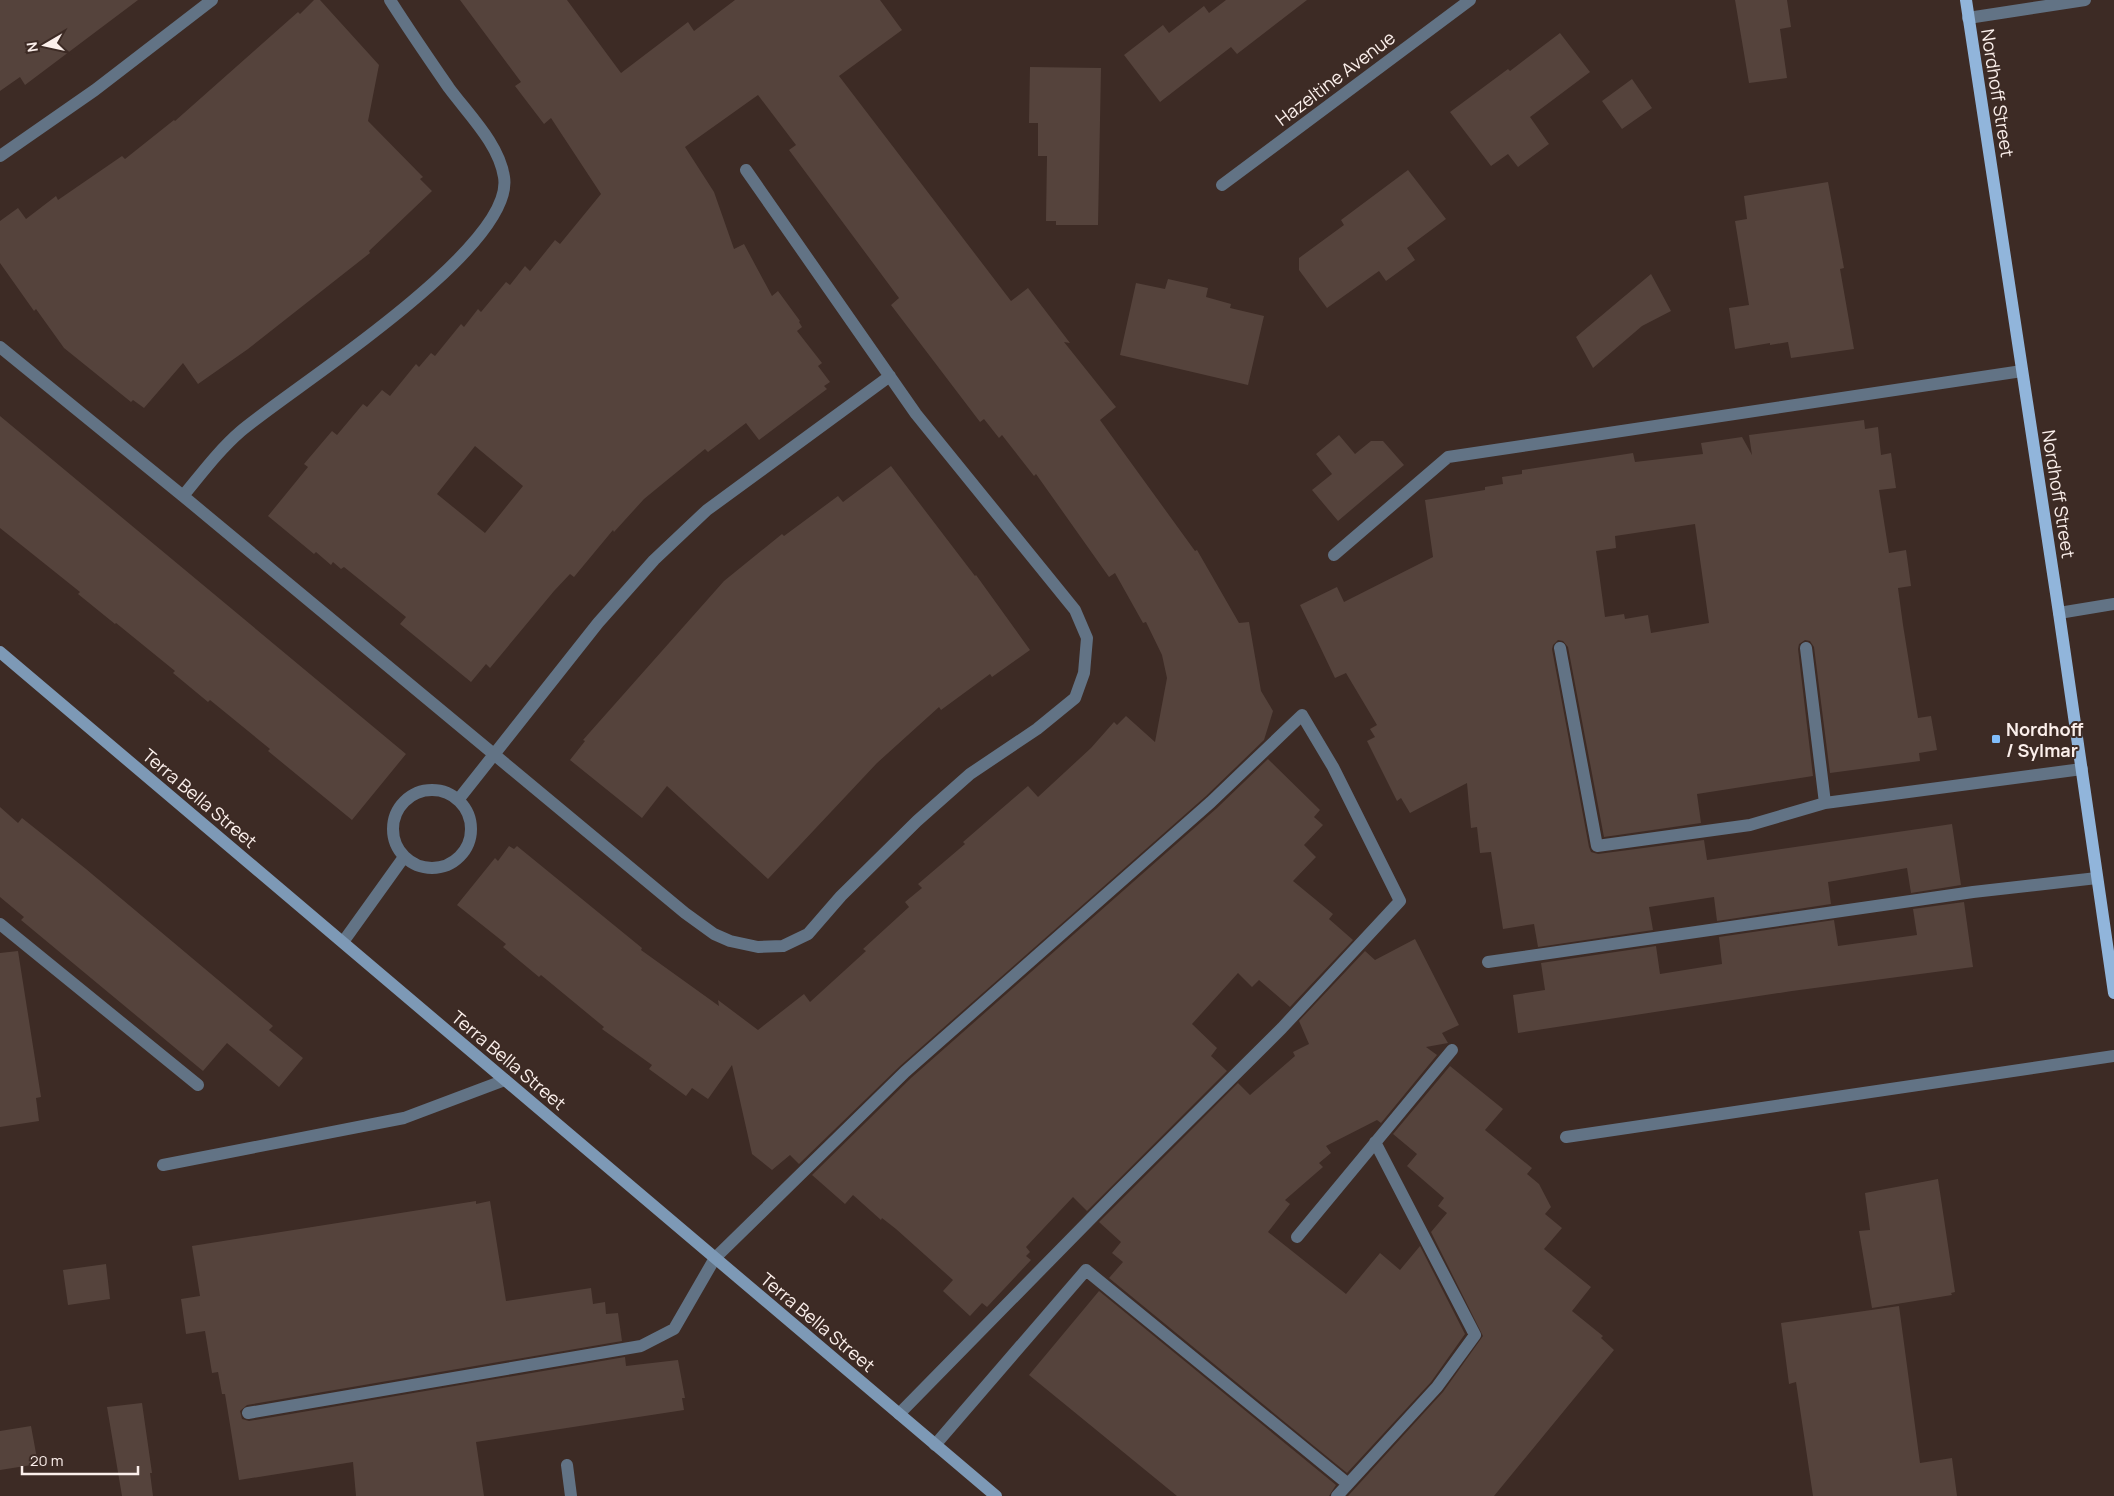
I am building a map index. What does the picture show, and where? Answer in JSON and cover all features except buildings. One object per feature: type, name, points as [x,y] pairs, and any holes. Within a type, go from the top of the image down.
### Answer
[{"type":"main road","name":"Nordhoff Street","points":[[1966,0],[2059,613],[2114,993]]},
{"type":"main road","name":"Terra Bella Street","points":[[0,652],[996,1496]]},
{"type":"street","points":[[0,156],[95,90],[212,0]]},
{"type":"street","points":[[184,496],[210,463],[241,431],[367,338],[440,277],[474,243],[496,214],[504,196],[504,178],[497,153],[433,66],[390,0]]},
{"type":"street","name":"Hazeltine Avenue","points":[[1222,185],[1470,0]]},
{"type":"street","points":[[1968,18],[2084,0]]},
{"type":"street","points":[[0,347],[184,496],[685,914],[714,934],[730,941],[758,947],[783,946],[808,934],[841,896],[917,821],[970,774],[1037,729],[1075,698],[1084,673],[1087,638],[1075,610],[916,414],[746,170]]},
{"type":"street","points":[[1334,555],[1448,457],[2022,371]]},
{"type":"street","points":[[458,800],[598,623],[654,560],[707,510],[890,376]]},
{"type":"street","points":[[2059,613],[2114,604]]},
{"type":"street","points":[[1560,648],[1597,846],[1750,825],[1825,803],[2082,770]]},
{"type":"street","points":[[1806,648],[1825,803]]},
{"type":"street","points":[[248,1413],[641,1346],[674,1329],[714,1258],[905,1072],[1211,802],[1302,715],[1333,767],[1400,901],[1282,1028],[1116,1193],[899,1414]]},
{"type":"street","points":[[434,790],[446,792],[458,800],[466,810],[471,823],[471,835],[459,857],[438,868],[419,866],[404,856],[396,845],[393,832],[394,819],[399,807],[409,797],[420,792],[434,790]]},
{"type":"street","points":[[343,942],[404,856]]},
{"type":"street","points":[[1488,962],[1973,892],[2097,878]]},
{"type":"street","points":[[0,924],[198,1085]]},
{"type":"street","points":[[1297,1237],[1452,1050]]},
{"type":"street","points":[[1566,1138],[2114,1056]]},
{"type":"street","points":[[163,1165],[404,1118],[505,1080]]},
{"type":"street","points":[[1337,1496],[1437,1387],[1475,1335],[1375,1142]]},
{"type":"street","points":[[935,1445],[1086,1270],[1348,1484]]},
{"type":"street","points":[[567,1465],[571,1496]]},
{"type":"place","name":"Nordhoff / Sylmar","points":[[1996,739]]}]
